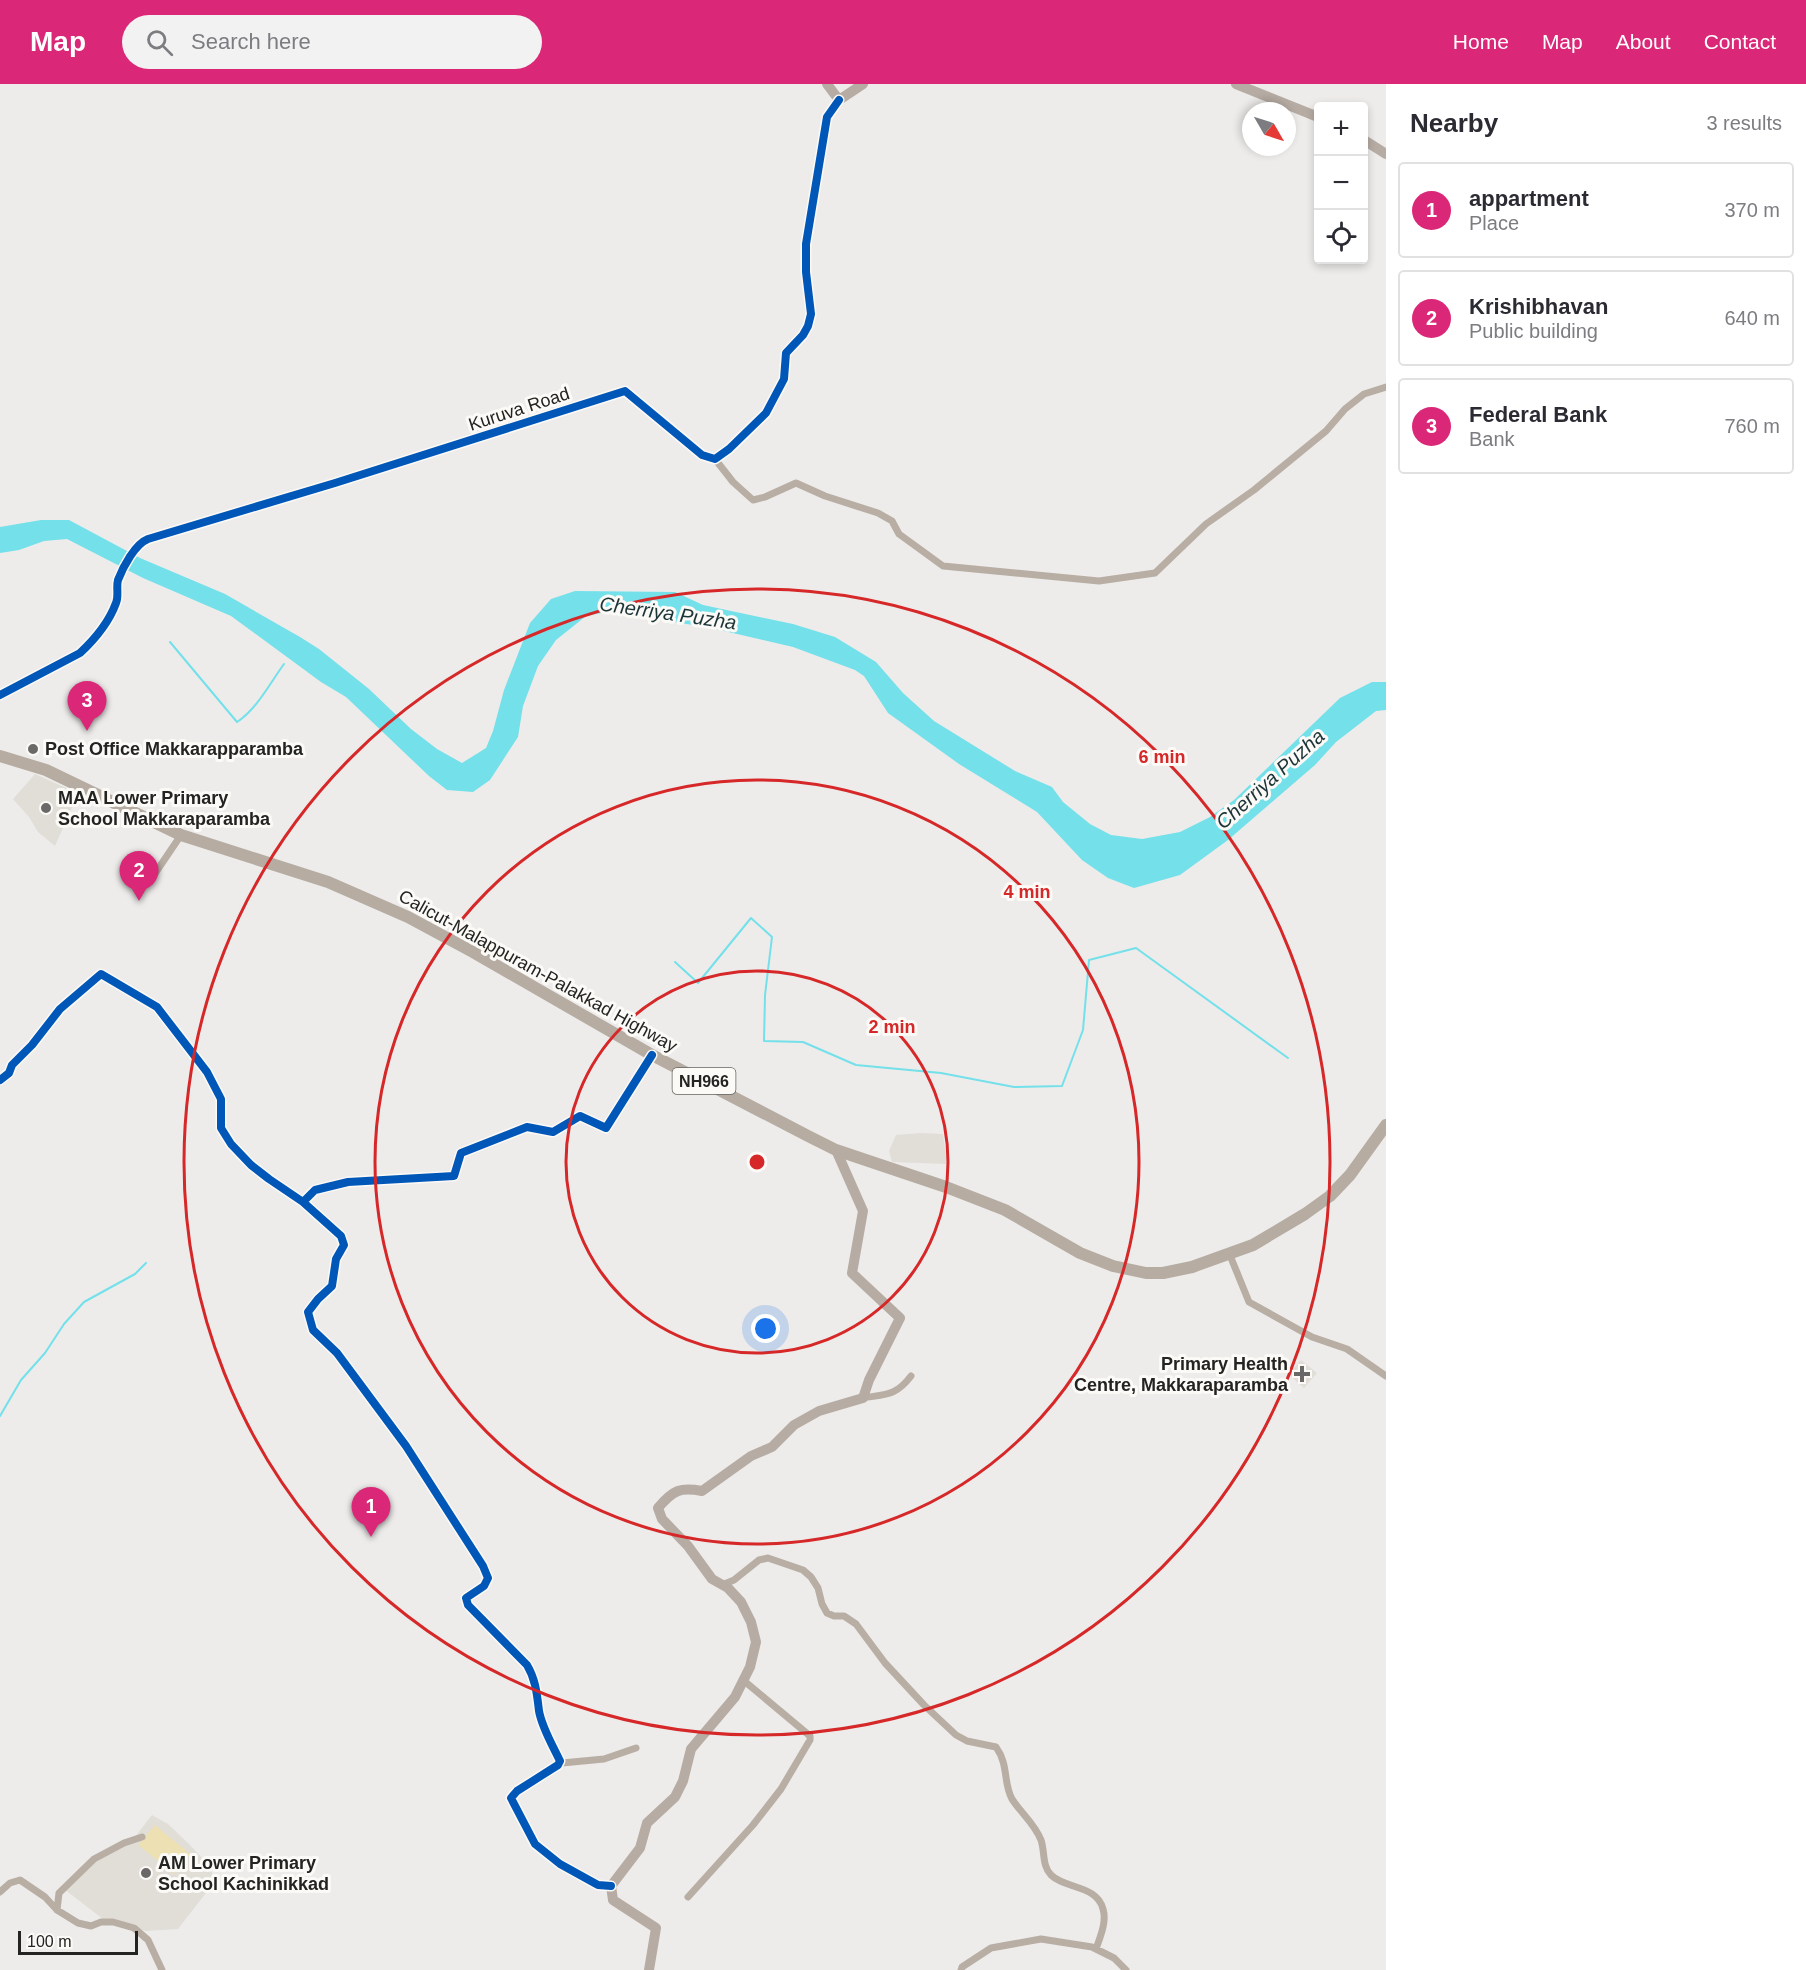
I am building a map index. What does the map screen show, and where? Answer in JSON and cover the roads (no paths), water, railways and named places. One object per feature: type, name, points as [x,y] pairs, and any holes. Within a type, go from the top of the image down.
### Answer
[{"type":"highway","name":"Calicut-Malappuram-Palakkad Highway","points":[[0,756],[46,770],[181,835],[328,882],[408,917],[652,1055],[836,1150],[946,1187],[1005,1210],[1080,1253],[1113,1266],[1146,1273],[1163,1273],[1192,1267],[1253,1245],[1330,1196],[1350,1175],[1386,1125]]},
{"type":"main road","points":[[827,84],[840,100],[863,84]]},
{"type":"main road","points":[[1236,84],[1314,115]]},
{"type":"main road","points":[[1368,143],[1386,154]]},
{"type":"main road","points":[[648,1970],[656,1928],[614,1900],[611,1886],[640,1848],[646,1822],[675,1797],[683,1781],[691,1749],[735,1697],[750,1667],[756,1642],[751,1622],[741,1602],[712,1579],[688,1546],[662,1519],[658,1508],[668,1496],[684,1488],[702,1491],[751,1456],[772,1448],[794,1425],[819,1411],[863,1398],[869,1380],[900,1317],[852,1273],[862,1211],[836,1150]]},
{"type":"street","points":[[840,100],[827,117],[806,244],[806,272],[811,314],[808,326],[786,353],[784,379],[766,412],[729,449],[715,459],[733,482],[753,500],[796,483],[825,496],[878,513],[892,521],[898,534],[944,566],[1099,581],[1155,573],[1206,524],[1254,490],[1326,430],[1345,409],[1364,394],[1386,387]]},
{"type":"street","name":"Kuruva Road","points":[[0,695],[80,653],[91,644],[117,601],[118,582],[136,547],[140,542],[148,539],[335,483],[625,391],[702,455],[715,459]]},
{"type":"street","points":[[152,878],[181,835]]},
{"type":"street","points":[[0,1080],[9,1073],[12,1065],[32,1045],[60,1009],[101,974],[157,1007],[207,1072],[221,1100],[221,1128],[231,1144],[251,1165],[303,1202],[341,1236],[344,1245],[336,1259],[332,1286],[308,1312],[313,1330],[337,1353],[406,1446],[483,1566],[488,1578],[484,1586],[466,1598],[468,1605],[527,1665],[532,1674],[539,1701],[539,1712],[561,1763],[604,1759],[636,1748]]},
{"type":"street","points":[[303,1202],[315,1190],[348,1182],[454,1176],[461,1153],[527,1127],[553,1132],[580,1116],[606,1128],[652,1055]]},
{"type":"street","points":[[1229,1253],[1249,1302],[1312,1337],[1347,1349],[1386,1376]]},
{"type":"street","points":[[863,1398],[893,1393],[902,1388],[911,1376]]},
{"type":"street","points":[[722,1585],[734,1580],[759,1560],[768,1558],[804,1570],[818,1588],[827,1613],[834,1617],[844,1617],[856,1624],[885,1663],[956,1735],[967,1741],[996,1747],[1003,1756],[1011,1798],[1041,1840],[1044,1862],[1050,1874],[1060,1882],[1080,1887],[1099,1900],[1103,1909],[1104,1923],[1096,1949]]},
{"type":"street","points":[[688,1897],[753,1826],[774,1798],[810,1740],[810,1736],[743,1680]]},
{"type":"street","points":[[560,1761],[558,1765],[517,1791],[511,1798],[535,1844],[560,1864],[598,1885],[611,1886]]},
{"type":"street","points":[[57,1910],[59,1893],[94,1859],[124,1843],[142,1837]]},
{"type":"street","points":[[0,1892],[10,1883],[20,1880],[45,1896],[57,1910],[78,1923],[90,1926],[101,1922],[113,1922],[134,1928],[148,1940],[162,1970]]},
{"type":"street","points":[[961,1970],[962,1967],[991,1948],[1041,1939],[1096,1949],[1114,1958],[1126,1970]]},
{"type":"water","name":"Cherriya Puzha","points":[[41,520],[69,520],[140,558],[225,594],[300,637],[319,649],[369,689],[411,729],[437,749],[462,763],[486,748],[504,690],[530,623],[551,599],[575,591],[675,592],[703,605],[793,624],[835,637],[876,662],[903,693],[934,721],[1015,771],[1052,787],[1063,802],[1090,824],[1111,835],[1142,839],[1180,832],[1210,817],[1234,800],[1340,698],[1372,682],[1386,682],[1386,710],[1376,711],[1336,742],[1315,765],[1228,840],[1180,875],[1134,888],[1108,878],[1082,860],[1037,812],[959,764],[888,713],[864,676],[855,670],[793,647],[707,627],[606,612],[586,616],[556,640],[538,666],[523,706],[518,737],[490,780],[473,792],[447,790],[429,776],[346,697],[321,682],[231,616],[143,578],[67,539],[44,541],[19,550],[0,553],[0,527]]},
{"type":"waterway","points":[[170,642],[237,722],[257,703],[284,664]]},
{"type":"waterway","points":[[675,962],[698,983],[751,918],[772,937],[765,995],[764,1041],[803,1042],[856,1065],[941,1073],[1014,1087],[1062,1086],[1083,1030],[1089,960],[1136,948],[1288,1058]]},
{"type":"waterway","points":[[0,1416],[21,1380],[84,1302],[135,1274],[146,1263]]},
{"type":"place","name":"Federal Bank","points":[[87,731]]},
{"type":"place","name":"Post Office Makkarapparamba","points":[[33,749]]},
{"type":"place","name":"MAA Lower Primary School Makkaraparamba","points":[[46,808]]},
{"type":"place","name":"Krishibhavan","points":[[139,901]]},
{"type":"place","name":"Primary Health Centre, Makkaraparamba","points":[[1302,1374]]},
{"type":"place","name":"appartment","points":[[371,1537]]},
{"type":"place","name":"AM Lower Primary School Kachinikkad","points":[[146,1873]]}]
